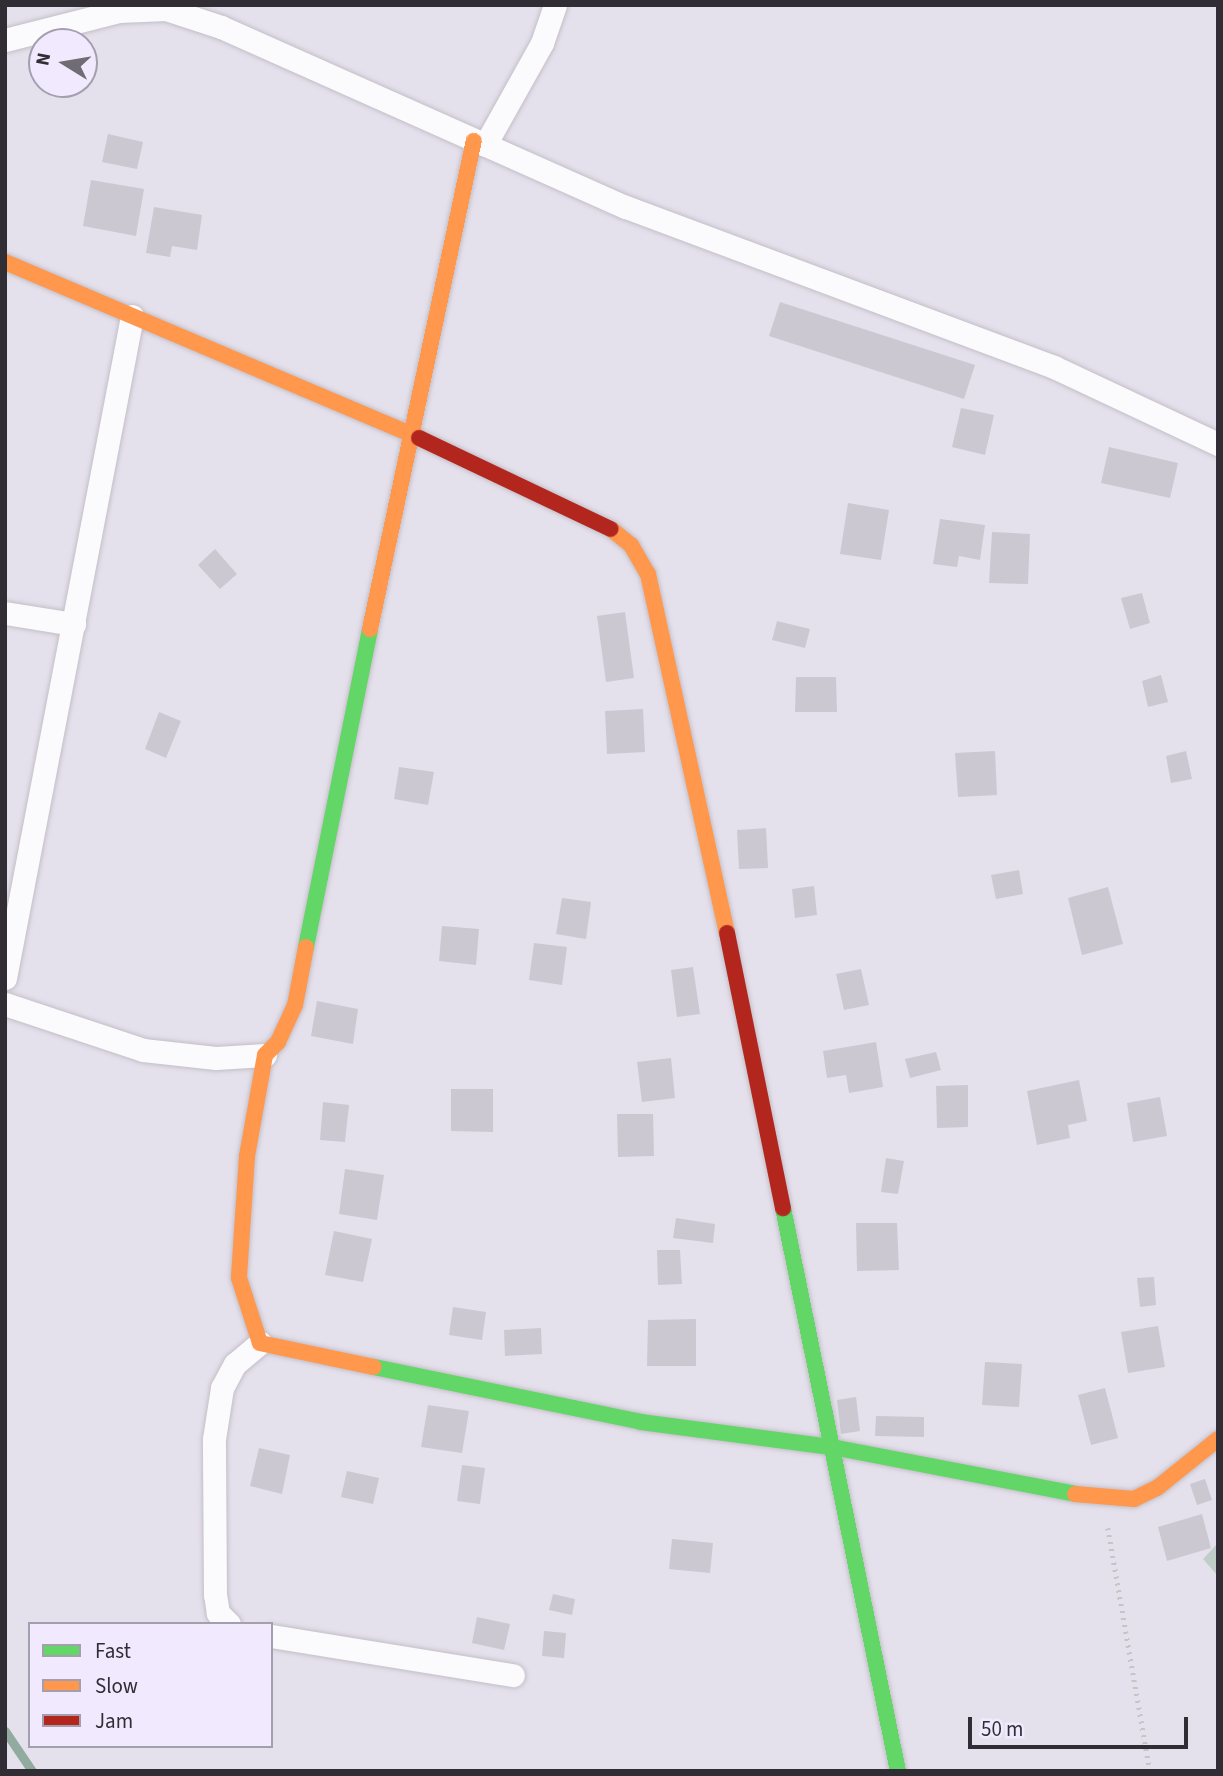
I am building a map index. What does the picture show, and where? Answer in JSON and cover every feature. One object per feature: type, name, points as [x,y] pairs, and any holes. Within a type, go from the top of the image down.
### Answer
[{"type":"street","points":[[260,1343],[239,1278],[238,1241],[265,1055],[278,1042],[295,1005],[412,435],[480,143],[542,43],[555,5]]},
{"type":"street","points":[[5,40],[86,17],[169,7],[221,27],[626,207],[1054,367],[1218,444]]},
{"type":"street","points":[[5,262],[412,435],[603,523],[631,545],[648,574],[692,763],[898,1771]]},
{"type":"street","points":[[5,978],[132,316]]},
{"type":"street","points":[[5,613],[74,624]]},
{"type":"street","points":[[5,1004],[143,1050],[216,1058],[265,1055]]},
{"type":"street","points":[[260,1343],[641,1422],[832,1447],[1104,1499],[1134,1499],[1157,1488],[1218,1439]]},
{"type":"street","points":[[227,1622],[218,1613],[215,1595],[214,1439],[222,1388],[235,1364],[260,1343]]},
{"type":"street","points":[[273,1636],[513,1675]]},
{"type":"path","points":[[1104,1499],[1150,1771]]},
{"type":"shaded area","points":[[1218,1543],[1218,1576],[1203,1559]]},
{"type":"building","points":[[108,134],[143,142],[137,169],[102,162]]},
{"type":"building","points":[[91,180],[144,189],[136,236],[83,226]]},
{"type":"building","points":[[154,207],[202,215],[197,250],[172,246],[170,257],[146,253]]},
{"type":"building","points":[[780,302],[975,365],[964,399],[769,336]]},
{"type":"building","points":[[961,408],[994,415],[985,455],[952,447]]},
{"type":"building","points":[[1109,447],[1178,463],[1170,498],[1101,483]]},
{"type":"building","points":[[848,503],[889,510],[881,560],[840,554]]},
{"type":"building","points":[[940,519],[985,525],[980,560],[959,556],[957,567],[933,564]]},
{"type":"building","points":[[992,532],[1030,534],[1028,584],[989,583]]},
{"type":"building","points":[[215,549],[237,574],[220,589],[198,565]]},
{"type":"building","points":[[1142,593],[1150,623],[1130,629],[1121,598]]},
{"type":"building","points":[[625,612],[634,678],[606,682],[597,616]]},
{"type":"building","points":[[777,621],[810,629],[805,648],[772,640]]},
{"type":"building","points":[[1161,675],[1168,702],[1148,707],[1142,681]]},
{"type":"building","points":[[796,677],[836,677],[837,712],[795,712]]},
{"type":"building","points":[[643,709],[645,752],[607,754],[605,711]]},
{"type":"building","points":[[159,712],[181,721],[166,758],[145,749]]},
{"type":"building","points":[[995,751],[997,795],[958,797],[955,753]]},
{"type":"building","points":[[1186,751],[1192,779],[1171,783],[1166,756]]},
{"type":"building","points":[[399,767],[434,772],[428,805],[394,799]]},
{"type":"building","points":[[766,828],[768,868],[739,869],[737,830]]},
{"type":"building","points":[[1019,870],[1023,894],[996,899],[991,875]]},
{"type":"building","points":[[814,886],[817,915],[795,918],[792,889]]},
{"type":"building","points":[[1108,887],[1123,944],[1082,955],[1068,898]]},
{"type":"building","points":[[562,898],[591,902],[586,939],[556,934]]},
{"type":"building","points":[[442,926],[479,929],[476,965],[439,961]]},
{"type":"building","points":[[534,943],[567,947],[562,985],[529,980]]},
{"type":"building","points":[[693,967],[700,1014],[677,1017],[671,970]]},
{"type":"building","points":[[861,969],[869,1005],[844,1010],[836,974]]},
{"type":"building","points":[[317,1001],[358,1009],[353,1044],[311,1036]]},
{"type":"building","points":[[876,1042],[883,1087],[849,1093],[846,1075],[827,1078],[823,1051]]},
{"type":"building","points":[[936,1052],[941,1070],[910,1078],[905,1059]]},
{"type":"building","points":[[671,1058],[675,1098],[642,1102],[637,1062]]},
{"type":"building","points":[[1079,1080],[1087,1121],[1068,1125],[1070,1138],[1037,1145],[1027,1091]]},
{"type":"building","points":[[968,1085],[968,1127],[937,1128],[936,1086]]},
{"type":"building","points":[[451,1089],[493,1089],[493,1132],[451,1131]]},
{"type":"building","points":[[1160,1097],[1167,1136],[1133,1142],[1127,1103]]},
{"type":"building","points":[[323,1102],[349,1105],[345,1142],[320,1140]]},
{"type":"building","points":[[617,1114],[653,1114],[654,1156],[618,1157]]},
{"type":"building","points":[[886,1158],[904,1161],[898,1194],[881,1192]]},
{"type":"building","points":[[345,1169],[384,1175],[377,1220],[339,1214]]},
{"type":"building","points":[[676,1218],[715,1224],[713,1243],[673,1238]]},
{"type":"building","points":[[856,1223],[897,1223],[899,1270],[857,1271]]},
{"type":"building","points":[[334,1231],[372,1239],[363,1282],[325,1275]]},
{"type":"building","points":[[657,1250],[680,1250],[682,1284],[658,1285]]},
{"type":"building","points":[[1154,1277],[1156,1305],[1140,1307],[1137,1278]]},
{"type":"building","points":[[453,1307],[486,1312],[482,1340],[449,1335]]},
{"type":"building","points":[[696,1319],[696,1366],[647,1366],[648,1320]]},
{"type":"building","points":[[1158,1326],[1165,1367],[1128,1373],[1121,1332]]},
{"type":"building","points":[[541,1328],[542,1354],[505,1356],[504,1330]]},
{"type":"building","points":[[985,1362],[1022,1364],[1019,1407],[982,1405]]},
{"type":"building","points":[[1105,1388],[1118,1438],[1091,1445],[1078,1395]]},
{"type":"building","points":[[856,1397],[860,1431],[841,1434],[837,1400]]},
{"type":"building","points":[[428,1405],[469,1411],[462,1453],[421,1447]]},
{"type":"building","points":[[876,1416],[924,1417],[924,1437],[875,1436]]},
{"type":"building","points":[[259,1448],[290,1455],[282,1494],[250,1486]]},
{"type":"building","points":[[462,1465],[485,1468],[480,1504],[457,1501]]},
{"type":"building","points":[[347,1471],[379,1478],[373,1504],[341,1497]]},
{"type":"building","points":[[1205,1479],[1212,1500],[1197,1505],[1190,1484]]},
{"type":"building","points":[[1202,1514],[1211,1548],[1167,1561],[1158,1527]]},
{"type":"building","points":[[672,1539],[713,1543],[710,1573],[669,1569]]},
{"type":"building","points":[[553,1594],[575,1599],[572,1615],[549,1610]]},
{"type":"building","points":[[477,1617],[510,1624],[504,1650],[472,1643]]},
{"type":"building","points":[[544,1631],[566,1633],[564,1658],[542,1656]]},
{"type":"waterway","points":[[5,1731],[32,1771]]},
{"type":"traffic: fast","points":[[306,947],[370,629]]},
{"type":"traffic: fast","points":[[783,1208],[898,1771]]},
{"type":"traffic: fast","points":[[374,1367],[641,1422],[832,1447],[1075,1494]]},
{"type":"traffic: slow","points":[[370,629],[474,141]]},
{"type":"traffic: slow","points":[[5,262],[419,438]]},
{"type":"traffic: slow","points":[[611,529],[631,545],[648,574],[727,933]]},
{"type":"traffic: slow","points":[[306,947],[295,1005],[278,1042],[265,1055],[247,1156],[239,1278],[260,1343],[374,1367]]},
{"type":"traffic: slow","points":[[1075,1494],[1134,1499],[1157,1488],[1218,1439]]},
{"type":"traffic: jam","points":[[419,438],[611,529]]},
{"type":"traffic: jam","points":[[727,933],[783,1208]]}]
